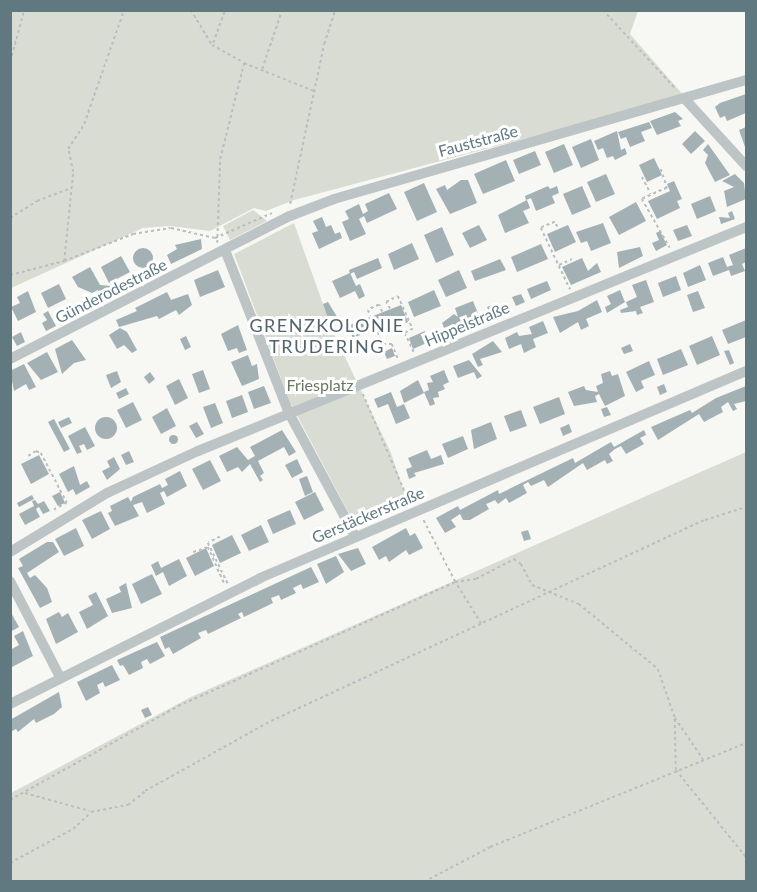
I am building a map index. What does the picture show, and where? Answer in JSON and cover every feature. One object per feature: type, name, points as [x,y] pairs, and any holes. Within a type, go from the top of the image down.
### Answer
[{"type":"street","name":"Fauststraße","points":[[225,250],[290,216],[344,196],[747,80]]},
{"type":"street","points":[[684,98],[747,166]]},
{"type":"street","name":"Hippelstraße","points":[[10,552],[131,480],[573,296],[747,227]]},
{"type":"street","points":[[225,250],[289,414],[355,536]]},
{"type":"street","name":"Günderodestraße","points":[[10,359],[225,250]]},
{"type":"street","name":"Gerstäckerstraße","points":[[10,704],[230,593],[355,536],[747,371]]},
{"type":"street","points":[[10,581],[60,677]]},
{"type":"path","points":[[10,62],[24,10]]},
{"type":"path","points":[[64,261],[72,188],[68,149],[84,124],[124,10]]},
{"type":"path","points":[[191,10],[212,45],[244,63],[314,91]]},
{"type":"path","points":[[212,45],[225,10]]},
{"type":"path","points":[[262,70],[282,10]]},
{"type":"path","points":[[288,208],[335,10]]},
{"type":"path","points":[[603,10],[669,77],[684,98]]},
{"type":"path","points":[[225,250],[219,248],[215,238],[220,159],[244,63]]},
{"type":"path","points":[[661,169],[667,188],[642,199],[674,257]]},
{"type":"path","points":[[642,177],[652,195]]},
{"type":"path","points":[[10,218],[36,201],[72,188]]},
{"type":"path","points":[[10,275],[64,261],[157,228],[215,238],[280,211]]},
{"type":"path","points":[[557,226],[555,222],[540,228],[573,296]]},
{"type":"path","points":[[559,265],[572,259]]},
{"type":"path","points":[[390,309],[386,302],[398,296],[413,329],[405,333],[418,361]]},
{"type":"path","points":[[382,312],[380,305],[368,310],[383,344],[392,344],[401,368]]},
{"type":"path","points":[[359,385],[416,510],[455,582],[482,624]]},
{"type":"path","points":[[28,456],[36,450],[41,453],[67,503],[54,510]]},
{"type":"path","points":[[25,793],[91,812],[128,805],[145,791],[272,721],[705,520],[747,507]]},
{"type":"path","points":[[220,537],[208,543],[230,593]]},
{"type":"path","points":[[193,552],[208,547],[230,593]]},
{"type":"path","points":[[10,800],[178,706],[455,582],[476,579],[514,560],[521,564],[532,585],[547,594],[579,604],[658,669],[675,718],[703,759]]},
{"type":"path","points":[[675,718],[676,770],[747,858]]},
{"type":"path","points":[[424,882],[490,847],[747,743]]},
{"type":"path","points":[[10,863],[73,829],[91,812]]},
{"type":"green space","points":[[11,11],[638,11],[630,34],[684,96],[294,200],[266,211],[254,208],[210,231],[170,226],[143,228],[11,288]]},
{"type":"green space","points":[[253,210],[267,221],[230,240],[223,226]]},
{"type":"green space","name":"Friesplatz","points":[[294,223],[333,332],[391,453],[409,506],[363,526],[355,525],[290,402],[234,254]]},
{"type":"green space","points":[[746,452],[746,881],[11,881],[11,793],[191,697]]},
{"type":"building","points":[[746,94],[746,113],[727,121],[725,116],[720,118],[715,107]]},
{"type":"building","points":[[675,112],[683,119],[678,121],[681,126],[657,135],[650,121]]},
{"type":"building","points":[[649,122],[652,128],[641,132],[645,141],[630,147],[626,137],[621,139],[618,132]]},
{"type":"building","points":[[746,127],[746,150],[739,130]]},
{"type":"building","points":[[617,131],[621,150],[625,148],[627,154],[615,160],[613,156],[607,158],[603,148],[598,150],[594,141]]},
{"type":"building","points":[[695,131],[705,141],[691,154],[682,144]]},
{"type":"building","points":[[591,139],[599,160],[581,168],[572,147]]},
{"type":"building","points":[[564,144],[573,165],[554,173],[545,152]]},
{"type":"building","points":[[708,144],[730,175],[715,182],[705,163],[708,155],[703,150]]},
{"type":"building","points":[[535,151],[541,165],[519,174],[513,160]]},
{"type":"building","points":[[654,158],[662,175],[647,182],[639,165]]},
{"type":"building","points":[[506,160],[515,181],[483,194],[474,174]]},
{"type":"building","points":[[606,174],[615,194],[596,202],[587,182]]},
{"type":"building","points":[[735,174],[744,183],[746,199],[727,207],[724,191],[734,187],[722,181]]},
{"type":"building","points":[[461,180],[468,180],[477,203],[450,214],[436,189],[445,185],[447,190]]},
{"type":"building","points":[[674,181],[682,199],[677,201],[680,208],[657,219],[648,201],[670,191],[667,184]]},
{"type":"building","points":[[424,183],[437,212],[417,221],[404,192]]},
{"type":"building","points":[[548,186],[550,189],[557,186],[559,193],[552,196],[555,203],[536,211],[531,198],[526,200],[525,196]]},
{"type":"building","points":[[582,186],[591,207],[572,215],[563,194]]},
{"type":"building","points":[[389,193],[397,209],[367,223],[364,216],[359,219],[366,234],[350,241],[342,222],[349,219],[345,211],[359,204],[363,214],[368,211],[365,204]]},
{"type":"building","points":[[710,196],[716,211],[697,219],[691,204]]},
{"type":"building","points":[[527,200],[530,208],[523,211],[529,223],[505,233],[498,215]]},
{"type":"building","points":[[636,202],[646,221],[619,235],[609,217]]},
{"type":"building","points":[[732,211],[735,219],[721,224],[719,217],[730,218],[728,213]]},
{"type":"building","points":[[322,217],[326,227],[331,225],[335,234],[340,232],[342,238],[319,249],[312,233],[318,231],[313,221]]},
{"type":"building","points":[[603,223],[611,243],[591,251],[587,241],[581,243],[576,232]]},
{"type":"building","points":[[479,225],[487,240],[470,248],[462,233]]},
{"type":"building","points":[[568,225],[576,242],[555,252],[547,234]]},
{"type":"building","points":[[687,225],[692,236],[678,241],[673,230]]},
{"type":"building","points":[[442,227],[454,255],[436,263],[424,235]]},
{"type":"building","points":[[660,231],[667,245],[656,251],[652,243],[659,240],[656,233]]},
{"type":"building","points":[[201,239],[202,249],[171,264],[167,255],[177,249],[175,245]]},
{"type":"building","points":[[412,243],[419,259],[394,270],[388,254]]},
{"type":"building","points":[[541,244],[548,259],[517,272],[511,257]]},
{"type":"building","points":[[640,247],[643,256],[619,268],[617,252]]},
{"type":"building","points":[[143,248],[150,251],[153,258],[150,265],[143,268],[136,265],[133,258],[136,251]]},
{"type":"building","points":[[746,248],[746,262],[742,264],[745,271],[731,276],[729,270],[713,276],[708,263],[723,257],[727,267],[733,265],[729,255]]},
{"type":"building","points":[[121,256],[130,272],[109,283],[101,267]]},
{"type":"building","points":[[378,258],[382,268],[357,279],[354,272],[350,274],[349,270]]},
{"type":"building","points":[[582,258],[588,271],[597,263],[601,272],[571,285],[562,267]]},
{"type":"building","points":[[500,259],[506,270],[475,281],[471,271]]},
{"type":"building","points":[[700,265],[706,280],[688,287],[683,273]]},
{"type":"building","points":[[90,267],[100,285],[111,286],[115,295],[102,298],[98,290],[92,293],[78,287],[72,277]]},
{"type":"building","points":[[134,270],[141,282],[134,285],[130,276]]},
{"type":"building","points":[[218,270],[225,287],[200,297],[194,280]]},
{"type":"building","points":[[459,270],[467,288],[446,297],[438,280]]},
{"type":"building","points":[[350,273],[356,286],[360,284],[365,296],[359,299],[355,291],[340,298],[332,281]]},
{"type":"building","points":[[676,276],[681,290],[663,297],[658,283]]},
{"type":"building","points":[[646,280],[654,302],[640,307],[643,313],[637,315],[636,311],[621,313],[620,310],[628,307],[626,302],[637,297],[632,285]]},
{"type":"building","points":[[547,281],[551,290],[531,299],[527,289]]},
{"type":"building","points":[[59,284],[66,299],[48,308],[41,293]]},
{"type":"building","points":[[434,290],[441,306],[414,317],[408,302]]},
{"type":"building","points":[[620,290],[625,302],[607,313],[605,307],[611,304],[607,296]]},
{"type":"building","points":[[28,291],[36,312],[18,321],[11,307],[20,303],[17,297]]},
{"type":"building","points":[[698,291],[705,308],[693,312],[687,295]]},
{"type":"building","points":[[167,292],[171,300],[188,294],[192,305],[179,315],[176,310],[159,319],[157,316],[119,327],[116,320],[137,311],[135,308]]},
{"type":"building","points":[[521,294],[525,302],[516,306],[512,297]]},
{"type":"building","points":[[597,300],[602,312],[586,319],[589,326],[581,330],[578,322],[560,333],[553,317],[578,311]]},
{"type":"building","points":[[473,301],[479,316],[447,335],[442,323],[454,314],[458,317],[455,308]]},
{"type":"building","points":[[328,302],[339,320],[330,324],[323,304]]},
{"type":"building","points":[[496,303],[501,312],[491,317],[487,307]]},
{"type":"building","points":[[401,305],[408,322],[381,334],[373,316]]},
{"type":"building","points":[[48,311],[56,326],[46,331],[42,323],[47,320],[43,314]]},
{"type":"building","points":[[370,317],[373,325],[368,327],[370,331],[353,338],[347,326]]},
{"type":"building","points":[[746,320],[746,337],[728,344],[722,330]]},
{"type":"building","points":[[543,321],[548,333],[533,339],[536,347],[524,353],[521,344],[509,349],[505,338],[517,332],[519,336],[532,334],[529,327]]},
{"type":"building","points":[[238,325],[247,350],[239,353],[237,348],[228,351],[221,334]]},
{"type":"building","points":[[120,328],[127,332],[137,350],[132,353],[124,345],[117,349],[109,335]]},
{"type":"building","points":[[425,331],[429,342],[413,349],[409,338]]},
{"type":"building","points":[[21,332],[25,342],[17,346],[12,337]]},
{"type":"building","points":[[186,336],[191,347],[185,350],[180,339]]},
{"type":"building","points":[[712,336],[720,355],[697,365],[689,346]]},
{"type":"building","points":[[72,340],[86,360],[74,363],[62,374],[55,349]]},
{"type":"building","points":[[493,341],[502,352],[480,359],[483,365],[478,367],[472,354]]},
{"type":"building","points":[[630,344],[633,351],[624,354],[621,348]]},
{"type":"building","points":[[392,348],[395,356],[387,359],[384,352]]},
{"type":"building","points":[[681,349],[688,365],[663,375],[657,359]]},
{"type":"building","points":[[729,350],[734,363],[730,365],[724,351]]},
{"type":"building","points":[[47,352],[58,372],[41,380],[27,363]]},
{"type":"building","points":[[248,355],[252,366],[257,364],[259,379],[242,386],[231,362]]},
{"type":"building","points":[[469,360],[482,376],[477,379],[474,372],[458,378],[453,366]]},
{"type":"building","points":[[649,361],[655,375],[641,381],[644,388],[636,392],[626,372]]},
{"type":"building","points":[[24,364],[36,387],[29,390],[26,384],[14,391],[10,371]]},
{"type":"building","points":[[203,370],[210,389],[199,393],[192,374]]},
{"type":"building","points":[[444,370],[449,382],[443,385],[445,389],[438,392],[439,397],[433,398],[435,404],[430,406],[424,392],[429,390],[427,383],[433,382],[430,376]]},
{"type":"building","points":[[117,371],[121,382],[111,388],[106,375]]},
{"type":"building","points":[[610,371],[612,376],[618,374],[625,396],[605,406],[599,394],[595,396],[597,402],[574,406],[568,392],[584,386],[586,390],[598,392],[596,386],[603,383],[601,374]]},
{"type":"building","points":[[150,372],[155,379],[149,384],[144,377]]},
{"type":"building","points":[[179,379],[188,398],[175,405],[166,386]]},
{"type":"building","points":[[418,380],[424,393],[404,403],[400,391]]},
{"type":"building","points":[[664,384],[667,392],[660,395],[657,387]]},
{"type":"building","points":[[264,386],[271,403],[254,409],[248,392]]},
{"type":"building","points":[[746,386],[746,401],[734,404],[737,409],[733,411],[728,402],[721,407],[723,412],[704,422],[699,414],[658,440],[651,427],[690,410],[692,413],[716,398]]},
{"type":"building","points":[[126,388],[129,394],[119,399],[116,393]]},
{"type":"building","points":[[391,392],[397,407],[404,404],[410,418],[396,424],[388,404],[378,408],[374,399]]},
{"type":"building","points":[[242,395],[248,412],[232,418],[226,401]]},
{"type":"building","points":[[559,397],[565,414],[540,424],[533,407]]},
{"type":"building","points":[[133,402],[142,420],[126,428],[117,410]]},
{"type":"building","points":[[215,403],[223,423],[211,428],[203,407]]},
{"type":"building","points":[[607,407],[611,415],[604,417],[601,409]]},
{"type":"building","points":[[167,408],[176,426],[161,434],[152,417]]},
{"type":"building","points":[[521,410],[527,426],[510,432],[504,416]]},
{"type":"building","points":[[69,417],[72,423],[61,428],[58,422]]},
{"type":"building","points":[[106,417],[114,420],[117,428],[114,436],[106,439],[98,436],[95,428],[98,420]]},
{"type":"building","points":[[54,419],[70,449],[64,452],[48,422]]},
{"type":"building","points":[[197,422],[204,434],[196,438],[189,426]]},
{"type":"building","points":[[491,422],[497,439],[474,449],[471,430]]},
{"type":"building","points":[[569,424],[572,432],[563,436],[560,428]]},
{"type":"building","points":[[85,427],[95,446],[87,450],[84,444],[79,446],[82,452],[77,454],[68,436]]},
{"type":"building","points":[[282,430],[296,452],[289,456],[284,447],[258,461],[264,473],[260,476],[263,480],[260,482],[250,464],[242,472],[238,467],[227,472],[219,456],[237,447],[248,460],[255,456],[250,447]]},
{"type":"building","points":[[644,430],[646,435],[640,438],[644,444],[626,454],[621,446],[615,449],[609,454],[613,461],[607,464],[605,460],[587,470],[583,463],[548,487],[544,480],[531,486],[528,482],[523,485],[527,493],[509,503],[506,498],[498,504],[495,500],[486,504],[489,509],[470,520],[463,520],[460,514],[451,520],[456,527],[445,533],[436,518],[458,506],[460,510],[498,490],[499,494],[573,458],[575,463],[611,442],[614,447]]},
{"type":"building","points":[[173,434],[178,439],[173,444],[168,439]]},
{"type":"building","points":[[463,436],[468,449],[448,458],[442,444]]},
{"type":"building","points":[[427,450],[431,459],[441,455],[444,464],[414,473],[416,476],[409,479],[406,469],[412,467],[408,458]]},
{"type":"building","points":[[129,451],[134,462],[126,465],[121,455]]},
{"type":"building","points":[[39,455],[49,474],[31,484],[21,464]]},
{"type":"building","points":[[114,457],[120,469],[107,480],[102,471],[110,467],[107,461]]},
{"type":"building","points":[[297,459],[303,472],[292,478],[285,465]]},
{"type":"building","points":[[210,460],[221,481],[203,490],[192,469]]},
{"type":"building","points":[[74,466],[80,485],[87,481],[90,487],[76,495],[73,489],[68,492],[59,474]]},
{"type":"building","points":[[180,471],[187,486],[167,497],[164,491],[160,493],[165,504],[147,513],[142,502],[133,505],[139,516],[115,526],[108,513],[112,511],[110,506],[128,497],[131,502],[133,497],[160,484],[162,488],[168,485],[165,479]]},
{"type":"building","points":[[307,476],[313,492],[305,496],[299,479]]},
{"type":"building","points":[[60,492],[65,503],[58,506],[52,496]]},
{"type":"building","points":[[315,492],[324,510],[304,520],[295,502]]},
{"type":"building","points":[[32,495],[34,499],[19,507],[17,503]]},
{"type":"building","points":[[35,500],[38,504],[44,501],[50,511],[43,514],[39,507],[36,509],[40,517],[25,525],[19,514],[34,506],[32,501]]},
{"type":"building","points":[[290,510],[296,524],[273,534],[267,520]]},
{"type":"building","points":[[101,511],[110,529],[92,539],[82,520]]},
{"type":"building","points":[[261,525],[269,542],[249,551],[241,535]]},
{"type":"building","points":[[76,528],[84,546],[64,556],[55,539]]},
{"type":"building","points":[[406,528],[410,536],[415,533],[423,548],[409,555],[406,550],[389,562],[386,556],[379,560],[372,547]]},
{"type":"building","points":[[528,530],[531,539],[524,541],[521,532]]},
{"type":"building","points":[[232,535],[241,553],[220,563],[212,545]]},
{"type":"building","points":[[47,542],[53,542],[59,552],[27,573],[30,578],[35,575],[47,588],[52,602],[40,608],[18,568],[23,566],[19,559]]},
{"type":"building","points":[[206,548],[214,566],[195,576],[186,558]]},
{"type":"building","points":[[358,548],[366,564],[351,571],[338,554]]},
{"type":"building","points":[[336,556],[344,572],[326,584],[317,564]]},
{"type":"building","points":[[179,559],[187,576],[169,586],[163,572],[156,576],[151,565],[158,561],[161,568]]},
{"type":"building","points":[[311,567],[319,582],[303,589],[301,584],[293,588],[296,593],[281,600],[279,595],[271,598],[273,603],[244,617],[242,612],[238,614],[241,618],[208,634],[206,630],[198,633],[201,638],[173,654],[169,647],[165,649],[160,637]]},
{"type":"building","points":[[152,574],[162,594],[141,604],[132,584]]},
{"type":"building","points":[[126,583],[132,608],[112,613],[106,599],[121,592],[119,587]]},
{"type":"building","points":[[96,592],[108,616],[87,629],[79,612],[93,605],[88,596]]},
{"type":"building","points":[[10,611],[19,627],[10,632]]},
{"type":"building","points":[[59,612],[62,617],[68,613],[78,632],[56,644],[46,619]]},
{"type":"building","points":[[23,631],[33,656],[10,668],[10,650],[19,645],[14,636]]},
{"type":"building","points":[[157,642],[165,656],[150,664],[147,659],[141,662],[143,668],[129,675],[123,665],[120,666],[117,660]]},
{"type":"building","points":[[112,665],[120,680],[105,687],[103,682],[97,685],[100,693],[86,701],[77,682]]},
{"type":"building","points":[[59,692],[62,707],[54,714],[36,723],[34,719],[18,732],[16,729],[10,732],[10,720]]},
{"type":"building","points":[[148,707],[152,715],[145,718],[141,710]]},
{"type":"district","name":"GRENZKOLONIE TRUDERING","points":[[327,336]]}]
